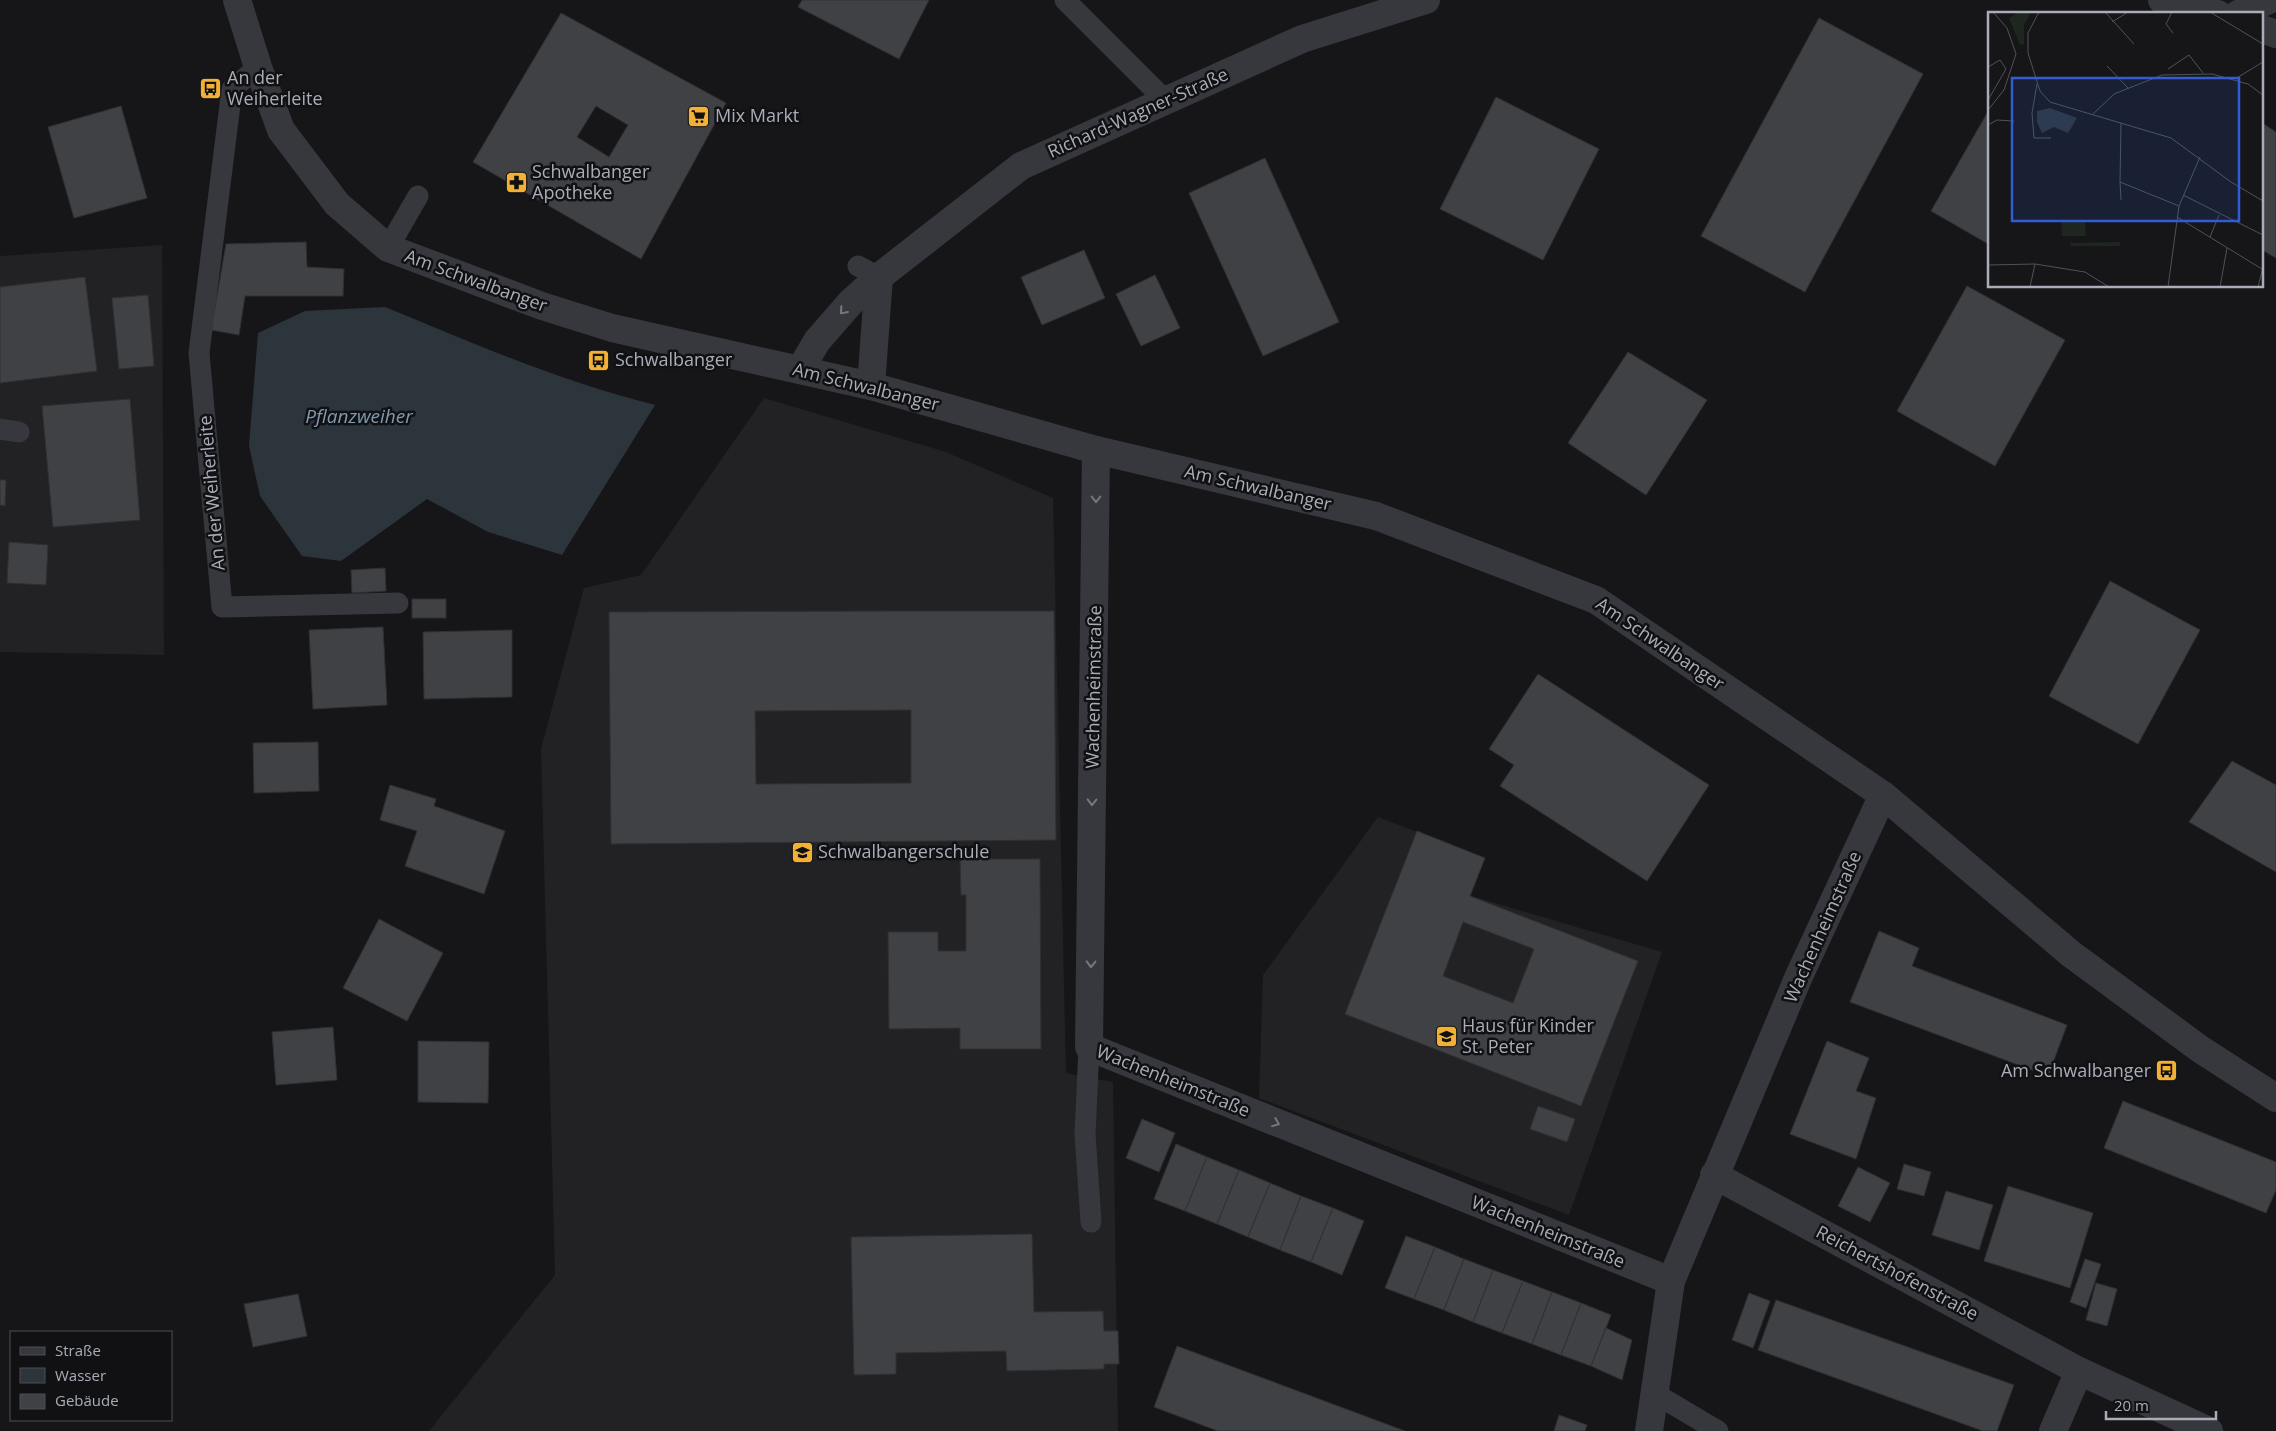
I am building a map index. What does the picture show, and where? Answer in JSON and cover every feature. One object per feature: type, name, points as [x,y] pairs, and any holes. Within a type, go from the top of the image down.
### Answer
[{"type":"street","name":"Am Schwalbanger","points":[[237,0],[258,67],[281,130],[337,204],[388,248],[542,306],[612,328],[871,386],[1096,450],[1376,516],[1596,600],[1883,794],[2071,954],[2200,1049],[2276,1098]]},
{"type":"street","name":"Richard-Wagner-Straße","points":[[800,370],[823,334],[851,302],[868,271],[1021,166],[1302,39],[1426,0]]},
{"type":"street","points":[[2162,0],[2210,12]]},
{"type":"street","points":[[2242,12],[2269,0]]},
{"type":"street","points":[[2264,29],[2276,34]]},
{"type":"street","points":[[868,271],[871,386]]},
{"type":"street","name":"Wachenheimstraße","points":[[1096,450],[1089,1048],[1670,1281]]},
{"type":"street","name":"Wachenheimstraße","points":[[1650,1431],[1670,1281],[1799,976],[1883,794]]},
{"type":"street","name":"Reichertshofenstraße","points":[[1714,1175],[2079,1371],[2209,1431]]},
{"type":"street","points":[[2054,1431],[2079,1371]]},
{"type":"lane","points":[[1065,0],[1166,101]]},
{"type":"lane","name":"An der Weiherleite","points":[[258,67],[232,88],[199,353],[222,607],[398,603]]},
{"type":"lane","points":[[388,248],[418,196]]},
{"type":"lane","points":[[1089,1048],[1085,1134],[1091,1222]]},
{"type":"lane","points":[[1654,1393],[1718,1431]]},
{"type":"shaded area","points":[[162,245],[164,655],[0,652],[0,256]]},
{"type":"shaded area","name":"Schwalbangerschule","points":[[764,398],[946,452],[1053,498],[1066,1073],[1113,1082],[1118,1431],[429,1431],[555,1275],[541,749],[584,588],[641,575]]},
{"type":"shaded area","name":"Haus für Kinder St. Peter","points":[[1378,817],[1485,858],[1471,896],[1662,952],[1569,1215],[1259,1098],[1263,975]]},
{"type":"water","name":"Pflanzweiher","points":[[385,307],[484,348],[551,373],[620,396],[655,405],[562,555],[488,532],[427,499],[341,561],[302,556],[260,496],[249,446],[258,333],[305,311]]},
{"type":"building","points":[[802,0],[929,0],[899,59],[798,7]]},
{"type":"building","points":[[561,13],[726,103],[641,259],[473,162]],"holes":[[[596,106],[628,125],[609,157],[577,137]]]},
{"type":"building","points":[[1819,18],[1923,74],[1805,292],[1701,236]]},
{"type":"building","points":[[1496,97],[1599,149],[1543,260],[1440,209]]},
{"type":"building","points":[[121,106],[147,198],[74,218],[48,127]]},
{"type":"building","points":[[1988,111],[1988,244],[1931,211]]},
{"type":"building","points":[[2264,124],[2276,132],[2276,258],[2264,251]]},
{"type":"building","points":[[1265,158],[1339,322],[1263,356],[1189,193]]},
{"type":"building","points":[[306,242],[307,267],[344,269],[343,296],[245,296],[239,335],[211,330],[226,244]]},
{"type":"building","points":[[1084,250],[1105,298],[1042,325],[1021,277]]},
{"type":"building","points":[[1155,275],[1180,328],[1141,346],[1116,294]]},
{"type":"building","points":[[85,277],[97,371],[0,383],[0,287]]},
{"type":"building","points":[[1967,286],[2065,340],[1995,466],[1897,411]]},
{"type":"building","points":[[148,295],[154,366],[119,369],[112,298]]},
{"type":"building","points":[[1628,352],[1707,400],[1646,495],[1568,443]]},
{"type":"building","points":[[130,399],[140,520],[53,527],[42,406]]},
{"type":"building","points":[[0,480],[6,480],[5,506],[0,505]]},
{"type":"building","points":[[9,542],[48,545],[46,585],[7,583]]},
{"type":"building","points":[[385,568],[386,591],[352,593],[351,570]]},
{"type":"building","points":[[2110,581],[2200,630],[2138,744],[2049,696]]},
{"type":"building","points":[[412,599],[446,599],[446,618],[412,618]]},
{"type":"building","points":[[1054,611],[1056,840],[611,844],[609,612]],"holes":[[[911,710],[911,783],[756,784],[755,711]]]},
{"type":"building","points":[[383,627],[387,705],[313,709],[309,630]]},
{"type":"building","points":[[512,630],[512,697],[424,699],[423,632]]},
{"type":"building","points":[[1538,674],[1709,785],[1647,881],[1500,786],[1514,765],[1489,749]]},
{"type":"building","points":[[318,742],[319,791],[254,793],[253,743]]},
{"type":"building","points":[[2232,761],[2276,785],[2276,872],[2189,822]]},
{"type":"building","points":[[390,785],[436,799],[434,806],[505,831],[484,894],[405,866],[417,831],[380,820]]},
{"type":"building","points":[[1417,831],[1485,858],[1470,896],[1638,961],[1581,1106],[1345,1014]],"holes":[[[1463,922],[1534,949],[1513,1003],[1443,976]]]},
{"type":"building","points":[[960,859],[1040,859],[1041,1049],[960,1049],[960,1028],[889,1029],[888,932],[938,932],[938,951],[966,951],[966,895],[961,895]]},
{"type":"building","points":[[379,919],[443,953],[407,1021],[343,988]]},
{"type":"building","points":[[1879,931],[1919,948],[1912,966],[2067,1025],[2048,1076],[1850,1002]]},
{"type":"building","points":[[333,1027],[337,1080],[276,1085],[272,1032]]},
{"type":"building","points":[[418,1041],[489,1042],[488,1103],[418,1102]]},
{"type":"building","points":[[1827,1041],[1869,1058],[1856,1091],[1876,1098],[1856,1159],[1790,1134]]},
{"type":"building","points":[[2123,1101],[2276,1162],[2276,1190],[2266,1213],[2104,1148]]},
{"type":"building","points":[[1538,1106],[1575,1119],[1567,1142],[1530,1129]]},
{"type":"building","points":[[1142,1119],[1175,1133],[1159,1172],[1126,1158]]},
{"type":"building","points":[[1176,1144],[1207,1157],[1185,1211],[1154,1199]]},
{"type":"building","points":[[1207,1157],[1239,1170],[1217,1224],[1185,1211]]},
{"type":"building","points":[[1904,1164],[1931,1172],[1924,1196],[1897,1189]]},
{"type":"building","points":[[1858,1167],[1890,1183],[1870,1222],[1838,1206]]},
{"type":"building","points":[[1239,1170],[1270,1183],[1248,1237],[1217,1224]]},
{"type":"building","points":[[1270,1183],[1301,1196],[1280,1250],[1248,1237]]},
{"type":"building","points":[[2008,1186],[2093,1213],[2070,1288],[1984,1261]]},
{"type":"building","points":[[1946,1191],[1993,1205],[1979,1250],[1932,1235]]},
{"type":"building","points":[[1301,1196],[1333,1208],[1311,1262],[1280,1250]]},
{"type":"building","points":[[1333,1208],[1364,1221],[1342,1275],[1311,1262]]},
{"type":"building","points":[[1032,1234],[1034,1312],[1103,1311],[1104,1331],[1118,1331],[1119,1364],[1104,1364],[1104,1369],[1007,1371],[1006,1351],[896,1353],[896,1374],[854,1375],[851,1237]]},
{"type":"building","points":[[1406,1236],[1435,1247],[1414,1299],[1385,1288]]},
{"type":"building","points":[[1435,1247],[1464,1259],[1444,1310],[1414,1299]]},
{"type":"building","points":[[1464,1259],[1493,1270],[1473,1322],[1444,1310]]},
{"type":"building","points":[[2085,1259],[2101,1264],[2086,1308],[2070,1302]]},
{"type":"building","points":[[1493,1270],[1523,1281],[1502,1333],[1473,1322]]},
{"type":"building","points":[[1523,1281],[1552,1292],[1532,1344],[1502,1333]]},
{"type":"building","points":[[2096,1283],[2117,1289],[2107,1326],[2086,1320]]},
{"type":"building","points":[[1552,1292],[1581,1303],[1561,1355],[1532,1344]]},
{"type":"building","points":[[1749,1293],[1770,1301],[1753,1348],[1732,1340]]},
{"type":"building","points":[[298,1294],[307,1336],[253,1347],[244,1304]]},
{"type":"building","points":[[1776,1300],[2014,1385],[1997,1431],[1983,1431],[1758,1350]]},
{"type":"building","points":[[1581,1303],[1611,1315],[1591,1366],[1561,1355]]},
{"type":"building","points":[[1606,1328],[1632,1340],[1622,1380],[1591,1366]]},
{"type":"building","points":[[1177,1346],[1405,1431],[1218,1431],[1154,1407]]},
{"type":"building","points":[[1559,1415],[1587,1425],[1585,1431],[1554,1431]]},
{"type":"place","name":"An der Weiherleite","points":[[211,88]]},
{"type":"place","name":"Mix Markt","points":[[699,116]]},
{"type":"place","name":"Schwalbanger Apotheke","points":[[516,182]]},
{"type":"place","name":"Schwalbanger","points":[[599,360]]},
{"type":"place","name":"Schwalbangerschule","points":[[802,852]]},
{"type":"place","name":"Haus für Kinder St. Peter","points":[[1446,1036]]},
{"type":"place","name":"Am Schwalbanger","points":[[2167,1071]]}]
